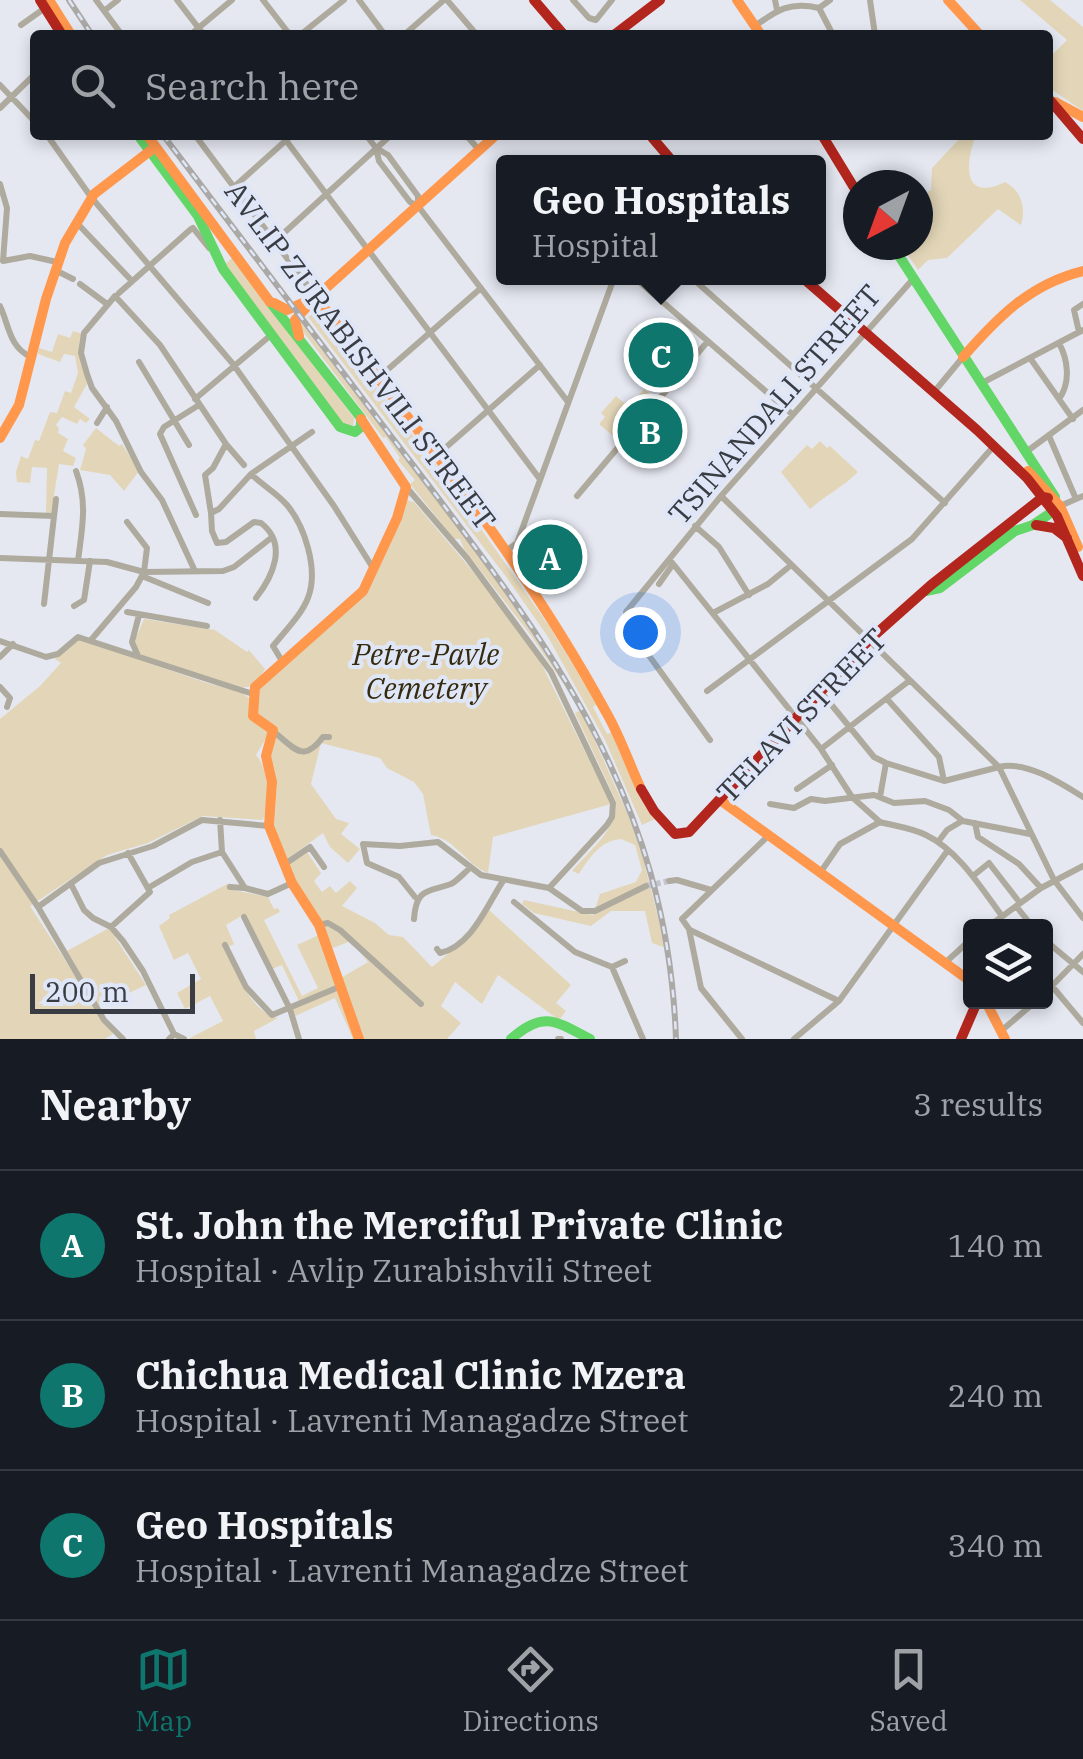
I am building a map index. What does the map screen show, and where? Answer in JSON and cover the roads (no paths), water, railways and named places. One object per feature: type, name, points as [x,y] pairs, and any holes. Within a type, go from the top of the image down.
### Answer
[{"type":"street","points":[[96,0],[118,30]]},
{"type":"street","points":[[104,11],[118,0]]},
{"type":"street","points":[[177,0],[200,30]]},
{"type":"street","points":[[204,30],[232,0]]},
{"type":"street","points":[[263,0],[286,30]]},
{"type":"street","points":[[306,30],[344,0]]},
{"type":"street","points":[[359,0],[381,30]]},
{"type":"street","points":[[410,30],[446,0],[473,30]]},
{"type":"street","points":[[534,0],[560,30]]},
{"type":"street","points":[[573,0],[588,18],[596,20],[612,0]]},
{"type":"street","points":[[621,30],[660,0]]},
{"type":"street","points":[[737,0],[758,30],[777,10],[803,4],[819,8],[830,30]]},
{"type":"street","points":[[775,0],[777,10]]},
{"type":"street","points":[[819,8],[830,0]]},
{"type":"street","points":[[870,0],[874,30]]},
{"type":"street","points":[[948,0],[973,30]]},
{"type":"street","points":[[21,25],[44,3]]},
{"type":"street","points":[[44,3],[59,30]]},
{"type":"street","points":[[44,3],[67,30]]},
{"type":"street","points":[[0,108],[30,79]]},
{"type":"street","points":[[0,86],[30,117]]},
{"type":"street","points":[[1053,101],[1083,118]]},
{"type":"street","points":[[1053,104],[1083,139]]},
{"type":"street","points":[[51,140],[91,197],[233,364],[292,444],[373,568]]},
{"type":"street","points":[[142,140],[222,268],[340,427],[379,448]]},
{"type":"street","points":[[151,140],[360,418],[406,487],[466,558],[551,672],[613,804],[607,824],[550,888]]},
{"type":"street","name":"AVLIP ZURABISHVILI STREET","points":[[199,140],[507,550],[610,718],[659,822],[675,834]]},
{"type":"street","points":[[234,187],[284,140]]},
{"type":"street","points":[[289,140],[539,478]]},
{"type":"street","points":[[370,140],[379,161],[410,202],[418,206],[568,402]]},
{"type":"street","points":[[274,242],[385,140]]},
{"type":"street","points":[[471,140],[480,150]]},
{"type":"street","points":[[308,349],[294,324],[316,296],[491,140]]},
{"type":"street","points":[[825,140],[843,170]]},
{"type":"street","points":[[0,438],[19,405],[56,266],[76,222],[91,197],[150,151]]},
{"type":"street","points":[[0,184],[7,208],[1,261],[30,256],[56,266],[107,304]]},
{"type":"street","points":[[76,222],[132,281]]},
{"type":"street","points":[[194,569],[162,500],[141,472],[107,406],[89,382],[81,352],[84,333],[107,304],[196,225]]},
{"type":"street","points":[[222,268],[228,255],[240,257]]},
{"type":"street","points":[[902,260],[1026,452],[1076,540],[1083,574]]},
{"type":"street","points":[[934,392],[1010,305],[1046,283],[1083,271]]},
{"type":"street","name":"TSINANDALI STREET","points":[[710,740],[626,621],[626,612],[657,580],[695,526],[914,278]]},
{"type":"street","points":[[507,550],[517,543],[611,285]]},
{"type":"street","points":[[643,285],[792,414]]},
{"type":"street","points":[[700,285],[945,503]]},
{"type":"street","points":[[811,285],[1021,464],[1057,506],[1083,574]]},
{"type":"street","points":[[378,378],[481,288]]},
{"type":"street","points":[[264,293],[285,311],[316,296]]},
{"type":"street","points":[[117,294],[160,345],[244,465]]},
{"type":"street","points":[[980,384],[1081,331],[1074,310],[1083,304]]},
{"type":"street","points":[[0,306],[6,331],[21,352],[31,358]]},
{"type":"street","points":[[196,515],[160,434],[164,426],[197,402],[233,364],[271,335]]},
{"type":"street","points":[[577,496],[708,340]]},
{"type":"street","points":[[1059,342],[1068,370],[1065,391],[1059,399]]},
{"type":"street","points":[[1030,358],[1074,419]]},
{"type":"street","points":[[139,362],[189,445]]},
{"type":"street","points":[[436,456],[540,366]]},
{"type":"street","points":[[97,423],[107,406]]},
{"type":"street","points":[[1026,452],[1083,410]]},
{"type":"street","points":[[349,433],[359,429],[360,418]]},
{"type":"street","points":[[977,430],[1043,497],[1057,506]]},
{"type":"street","points":[[211,513],[252,474],[312,432]]},
{"type":"street","points":[[1050,436],[1080,498],[1057,506]]},
{"type":"street","points":[[226,444],[205,475],[212,531],[217,543],[226,542],[254,522],[265,525],[276,562],[256,598]]},
{"type":"street","points":[[707,691],[912,538],[993,447]]},
{"type":"street","points":[[76,471],[84,501],[78,561]]},
{"type":"street","points":[[252,474],[295,516],[312,565],[313,589],[309,599],[290,630],[273,646],[282,660]]},
{"type":"street","points":[[329,737],[324,737],[310,752],[300,752],[253,716],[252,694],[282,660],[359,596],[397,518],[406,487]]},
{"type":"street","points":[[722,496],[999,768],[1054,880],[1083,918]]},
{"type":"street","name":"TELAVI STREET","points":[[675,834],[689,832],[868,641],[1043,497]]},
{"type":"street","points":[[44,604],[56,499]]},
{"type":"street","name":"TELAVI STREET","points":[[930,590],[1057,506]]},
{"type":"street","points":[[0,514],[54,516]]},
{"type":"street","points":[[91,640],[143,574],[146,548],[127,522]]},
{"type":"street","points":[[1033,525],[1054,528],[1069,540]]},
{"type":"street","points":[[695,526],[719,548],[749,595]]},
{"type":"street","points":[[143,574],[230,570],[271,538]]},
{"type":"street","points":[[0,558],[90,560],[143,574],[208,602]]},
{"type":"street","points":[[74,606],[84,600],[90,560]]},
{"type":"street","points":[[671,562],[821,749],[852,797],[880,822],[938,842],[973,876],[1002,916]]},
{"type":"street","points":[[713,613],[768,584],[790,566]]},
{"type":"street","points":[[127,612],[206,626]]},
{"type":"street","points":[[139,615],[132,642],[140,658]]},
{"type":"street","points":[[0,642],[46,657],[58,654],[78,637],[252,694]]},
{"type":"street","points":[[0,657],[12,644]]},
{"type":"street","points":[[821,749],[909,681]]},
{"type":"street","points":[[0,686],[10,698],[7,707]]},
{"type":"street","points":[[820,692],[874,757],[886,764],[944,782],[1010,764],[1048,777],[1083,796]]},
{"type":"street","points":[[887,700],[939,757],[944,782]]},
{"type":"street","points":[[272,730],[266,756],[272,782],[270,826],[292,883],[319,925],[359,1039]]},
{"type":"street","points":[[880,797],[886,764]]},
{"type":"street","points":[[797,789],[832,765]]},
{"type":"street","points":[[770,804],[794,808],[811,799],[852,797],[880,797],[894,803],[925,801],[964,821],[1031,834]]},
{"type":"street","points":[[720,800],[963,975]]},
{"type":"street","points":[[38,906],[99,863],[152,846],[202,820],[270,826]]},
{"type":"street","points":[[220,820],[222,852],[245,888]]},
{"type":"street","points":[[938,842],[948,830],[964,821]]},
{"type":"street","points":[[820,873],[840,844],[880,822]]},
{"type":"street","points":[[975,823],[978,836],[1019,864],[1041,888]]},
{"type":"street","points":[[742,1039],[700,988],[689,929],[682,919],[769,835]]},
{"type":"street","points":[[415,896],[399,877],[367,864],[363,844],[438,842],[470,868],[490,878],[550,888],[575,909],[588,912],[646,886]]},
{"type":"street","points":[[285,864],[310,847],[324,867]]},
{"type":"street","points":[[794,1039],[839,1001],[948,850]]},
{"type":"street","points":[[0,851],[38,906],[104,1020],[123,1039]]},
{"type":"street","points":[[148,888],[192,862],[222,852]]},
{"type":"street","points":[[111,926],[150,892],[128,853]]},
{"type":"street","points":[[973,876],[989,863],[1028,919]]},
{"type":"street","points":[[999,919],[1041,888],[1083,866]]},
{"type":"street","points":[[414,919],[416,904],[424,893],[451,884],[470,868]]},
{"type":"street","points":[[437,949],[440,953],[453,948],[476,926],[503,881]]},
{"type":"street","points":[[669,881],[712,890]]},
{"type":"street","points":[[230,887],[268,894],[292,883]]},
{"type":"street","points":[[70,884],[84,910],[111,926],[143,972],[171,1036],[184,1039]]},
{"type":"street","points":[[514,902],[575,952],[612,966],[626,960]]},
{"type":"street","points":[[244,917],[290,1009],[299,1039]]},
{"type":"street","points":[[319,925],[328,922],[340,930],[421,1004]]},
{"type":"street","points":[[689,929],[839,1001]]},
{"type":"street","points":[[225,945],[246,988],[269,1014],[276,1016],[339,987]]},
{"type":"street","points":[[946,962],[963,946]]},
{"type":"street","points":[[1053,947],[1083,972]]},
{"type":"street","points":[[1053,985],[1083,954]]},
{"type":"street","points":[[612,966],[643,1039]]},
{"type":"street","points":[[1053,993],[1083,1023]]},
{"type":"street","points":[[961,1039],[973,1009]]},
{"type":"street","points":[[990,1009],[1003,1035],[1027,1009]]},
{"type":"street","points":[[511,1039],[532,1020],[542,1018],[590,1039]]},
{"type":"tunnel","points":[[646,886],[669,881]]},
{"type":"railway","points":[[69,0],[89,30]]},
{"type":"railway","points":[[167,140],[496,576],[585,715],[620,788],[648,865],[667,948],[676,1039]]},
{"type":"place","name":"Geo Hospitals","points":[[661,355]]},
{"type":"place","name":"Chichua Medical Clinic Mzera","points":[[650,431]]},
{"type":"place","name":"St. John the Merciful Private Clinic","points":[[550,557]]},
{"type":"park label","name":"Petre-Pavle Cemetery","points":[[426,670]]}]
